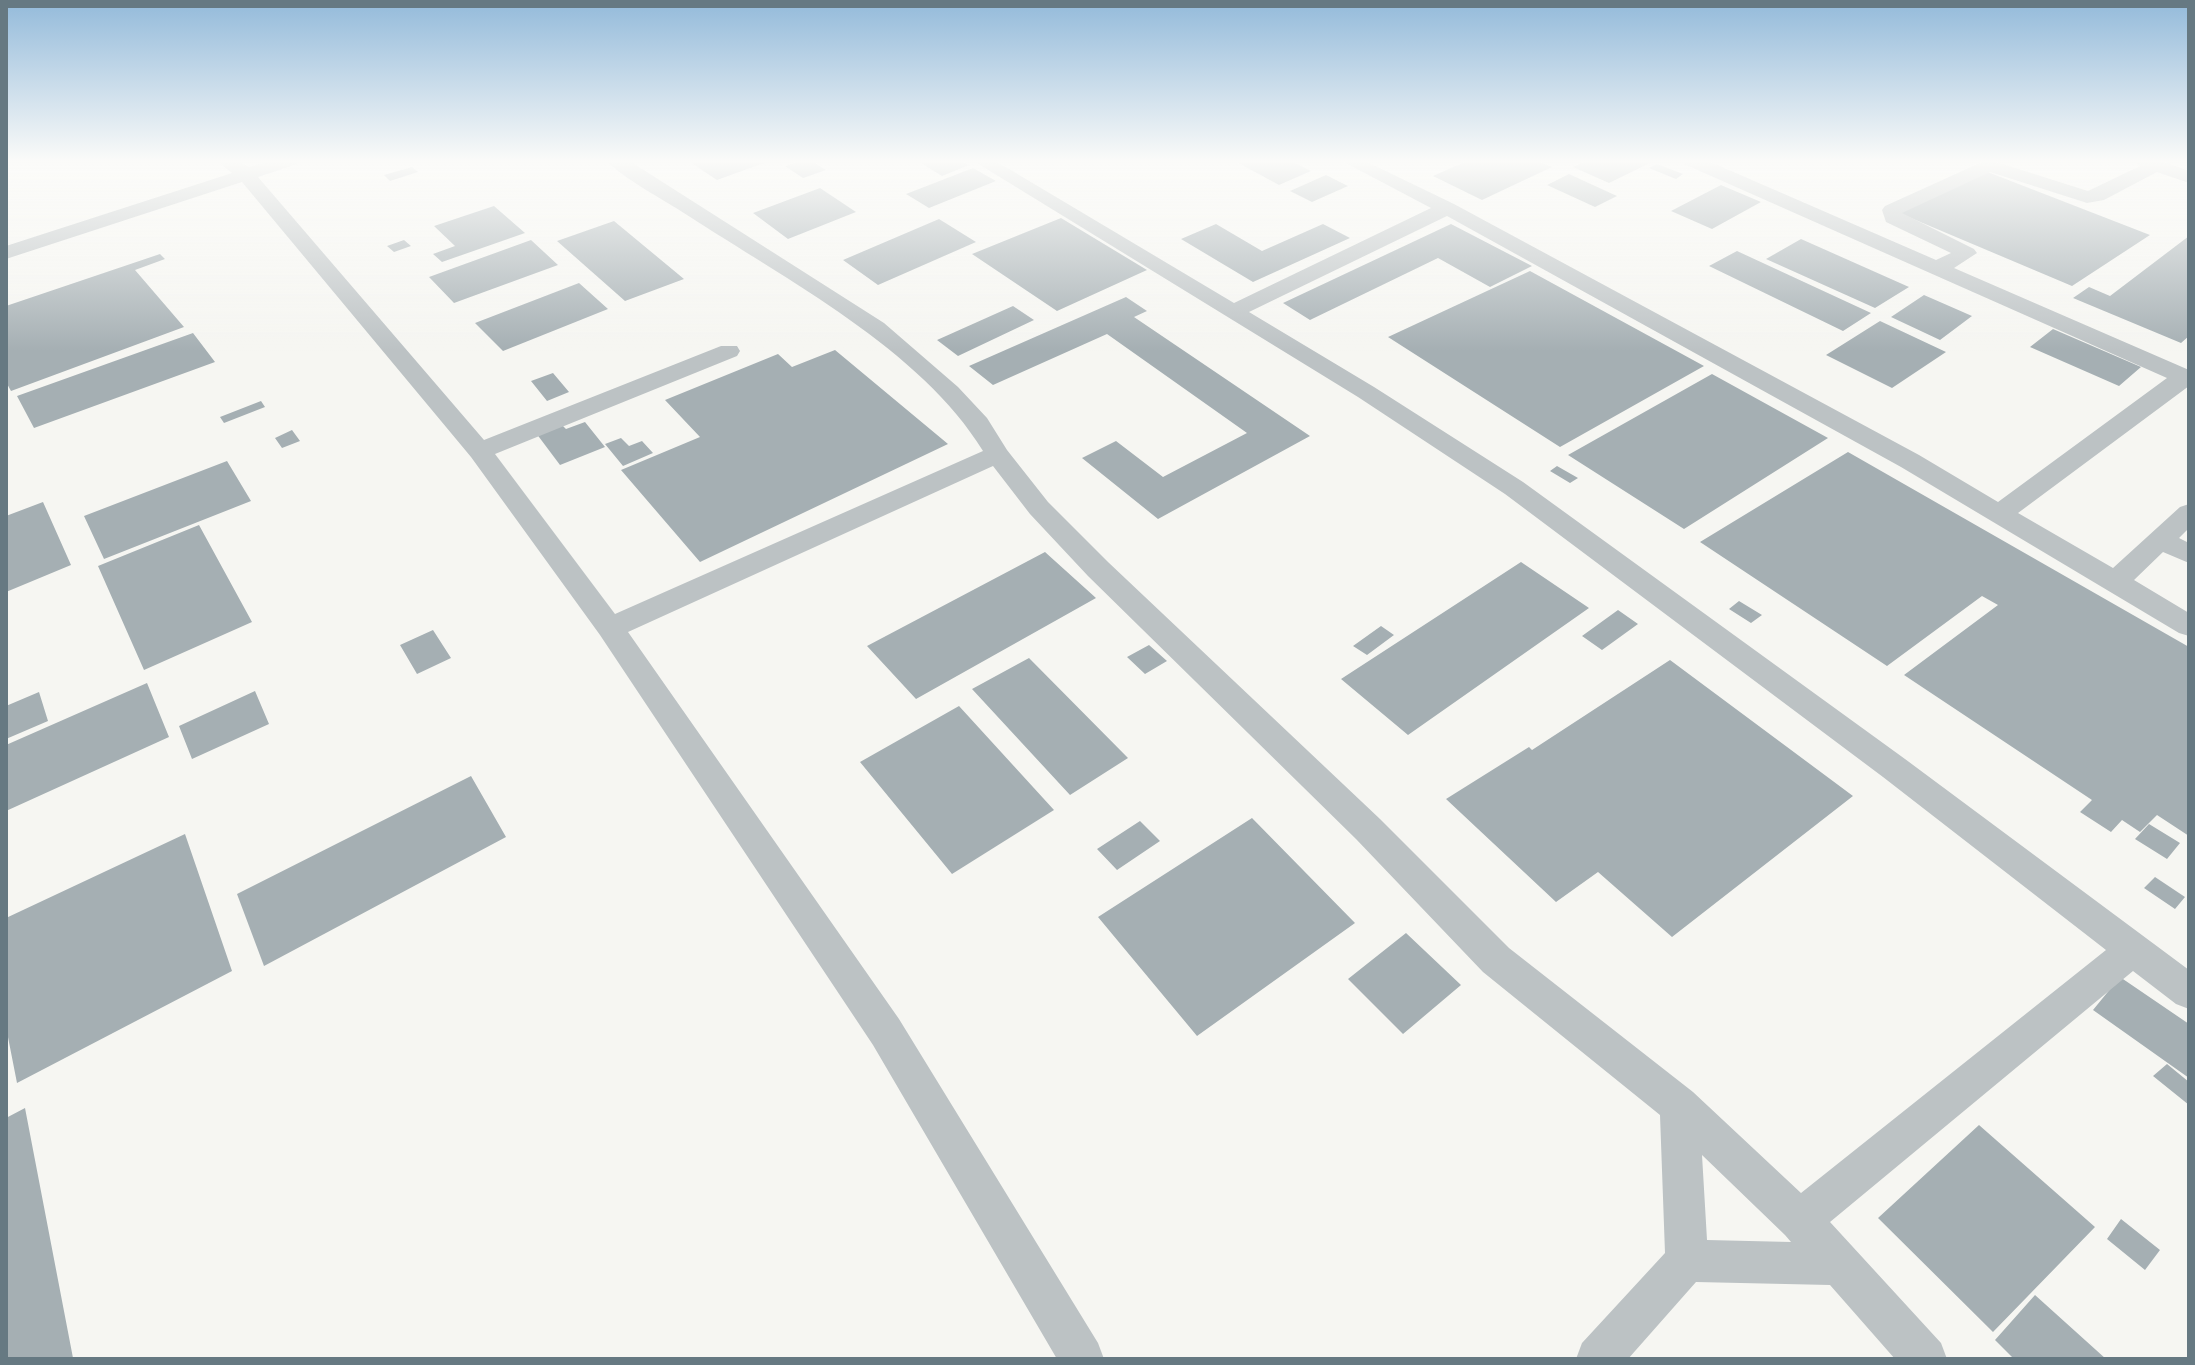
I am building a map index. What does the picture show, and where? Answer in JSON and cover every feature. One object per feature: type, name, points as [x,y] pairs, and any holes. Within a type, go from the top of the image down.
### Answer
[{"type":"street","points":[[6,253],[84,224]]},
{"type":"street","points":[[285,224],[480,451],[610,628],[886,1032],[1082,1359]]},
{"type":"street","points":[[715,224],[876,328],[950,392],[978,423],[997,454],[1039,508],[1098,569],[1368,829],[1496,960],[1679,1106],[1800,1220],[1925,1359]]},
{"type":"street","points":[[1086,224],[1366,392],[1514,488],[1894,768],[2189,992]]},
{"type":"street","points":[[1232,312],[1415,224]]},
{"type":"street","points":[[1476,224],[1910,461],[2189,626]]},
{"type":"street","points":[[1839,224],[2186,378],[1999,514]]},
{"type":"street","points":[[1905,224],[1967,253],[1939,267]]},
{"type":"street","points":[[480,451],[729,351]]},
{"type":"street","points":[[610,628],[997,454]]},
{"type":"street","points":[[2115,582],[2189,513]]},
{"type":"street","points":[[2161,540],[2189,554]]},
{"type":"street","points":[[1800,1220],[2132,950]]},
{"type":"street","points":[[1598,1359],[1687,1261],[1679,1106]]},
{"type":"street","points":[[1687,1261],[1842,1264]]},
{"type":"building","points":[[514,224],[525,233],[442,262],[433,254],[455,246],[434,226]]},
{"type":"building","points":[[606,224],[617,224],[684,279],[625,301],[557,241]]},
{"type":"building","points":[[767,224],[827,224],[788,239]]},
{"type":"building","points":[[928,224],[947,224],[976,242],[878,285],[843,260]]},
{"type":"building","points":[[1047,224],[1070,224],[1147,270],[1057,311],[972,254]]},
{"type":"building","points":[[1216,224],[1262,251],[1323,224],[1350,238],[1253,282],[1181,239]]},
{"type":"building","points":[[1451,224],[1532,266],[1490,287],[1438,258],[1310,320],[1283,303]]},
{"type":"building","points":[[1700,224],[1722,224],[1712,229]]},
{"type":"building","points":[[1924,224],[2121,224],[2150,235],[2072,286]]},
{"type":"building","points":[[2189,236],[2189,336],[2181,343],[2073,298],[2089,287],[2110,296]]},
{"type":"building","points":[[1801,239],[1909,287],[1875,308],[1766,259]]},
{"type":"building","points":[[404,240],[411,246],[394,252],[387,246]]},
{"type":"building","points":[[531,240],[558,265],[454,303],[429,277]]},
{"type":"building","points":[[1737,251],[1871,313],[1843,331],[1709,266]]},
{"type":"building","points":[[160,254],[165,259],[135,270],[184,327],[11,391],[6,382],[6,306]]},
{"type":"building","points":[[1530,271],[1704,366],[1560,447],[1388,337]]},
{"type":"building","points":[[579,283],[608,309],[503,351],[475,323]]},
{"type":"building","points":[[1924,295],[1972,316],[1940,340],[1891,317]]},
{"type":"building","points":[[1126,297],[1147,311],[1134,317],[1310,436],[1158,519],[1082,458],[1116,441],[1163,477],[1247,433],[1107,334],[993,385],[969,366]]},
{"type":"building","points":[[1013,306],[1034,320],[958,356],[937,340]]},
{"type":"building","points":[[1880,321],[1946,352],[1892,388],[1826,355]]},
{"type":"building","points":[[2053,329],[2141,367],[2119,386],[2030,347]]},
{"type":"building","points":[[193,333],[215,362],[34,428],[17,396]]},
{"type":"building","points":[[835,350],[948,444],[700,562],[621,470],[700,437],[665,400],[778,354],[792,367]]},
{"type":"building","points":[[553,373],[569,392],[547,401],[531,381]]},
{"type":"building","points":[[1712,374],[1828,438],[1684,529],[1568,455]]},
{"type":"building","points":[[261,401],[265,407],[224,423],[220,417]]},
{"type":"building","points":[[585,422],[605,447],[560,465],[536,433],[560,423],[566,429]]},
{"type":"building","points":[[292,430],[300,441],[282,448],[275,438]]},
{"type":"building","points":[[621,438],[629,446],[642,441],[653,453],[623,466],[605,444]]},
{"type":"building","points":[[1848,452],[2189,647],[2189,836],[2157,815],[2140,832],[2122,820],[2111,832],[2080,812],[2092,800],[1904,675],[1998,605],[1982,596],[1887,666],[1700,542]]},
{"type":"building","points":[[227,461],[251,501],[104,559],[84,516]]},
{"type":"building","points":[[1557,466],[1578,478],[1570,483],[1550,471]]},
{"type":"building","points":[[43,502],[71,565],[6,592],[6,516]]},
{"type":"building","points":[[199,525],[252,622],[144,670],[98,566]]},
{"type":"building","points":[[1045,552],[1096,598],[916,699],[867,646]]},
{"type":"building","points":[[1521,562],[1589,608],[1408,735],[1341,679]]},
{"type":"building","points":[[1739,601],[1762,615],[1751,623],[1729,609]]},
{"type":"building","points":[[1618,610],[1638,624],[1602,650],[1582,636]]},
{"type":"building","points":[[1381,626],[1394,635],[1367,655],[1353,646]]},
{"type":"building","points":[[433,630],[451,658],[417,674],[400,645]]},
{"type":"building","points":[[1149,645],[1167,661],[1145,674],[1127,657]]},
{"type":"building","points":[[1029,658],[1128,758],[1070,795],[972,689]]},
{"type":"building","points":[[1670,660],[1853,796],[1672,937],[1598,872],[1556,902],[1446,799],[1529,747],[1532,750]]},
{"type":"building","points":[[147,683],[169,737],[6,811],[6,745]]},
{"type":"building","points":[[255,691],[269,724],[192,759],[179,726]]},
{"type":"building","points":[[39,692],[48,721],[6,739],[6,706]]},
{"type":"building","points":[[959,706],[1054,810],[952,874],[860,762]]},
{"type":"building","points":[[471,776],[506,837],[264,966],[237,894]]},
{"type":"building","points":[[1252,818],[1355,923],[1197,1036],[1098,917]]},
{"type":"building","points":[[1140,821],[1160,841],[1117,870],[1097,849]]},
{"type":"building","points":[[2149,824],[2180,843],[2167,859],[2135,839]]},
{"type":"building","points":[[185,834],[232,971],[17,1083],[6,1027],[6,918]]},
{"type":"building","points":[[2155,877],[2185,897],[2175,909],[2144,888]]},
{"type":"building","points":[[1406,933],[1461,985],[1403,1034],[1348,979]]},
{"type":"building","points":[[2120,977],[2189,1024],[2189,1078],[2093,1010]]},
{"type":"building","points":[[2167,1064],[2189,1082],[2189,1105],[2153,1076]]},
{"type":"building","points":[[25,1108],[71,1359],[6,1359],[6,1118]]},
{"type":"building","points":[[1979,1125],[2095,1227],[1993,1332],[1878,1218]]},
{"type":"building","points":[[2121,1219],[2160,1250],[2145,1270],[2107,1239]]},
{"type":"building","points":[[2035,1295],[2106,1359],[2014,1359],[1995,1340]]}]
